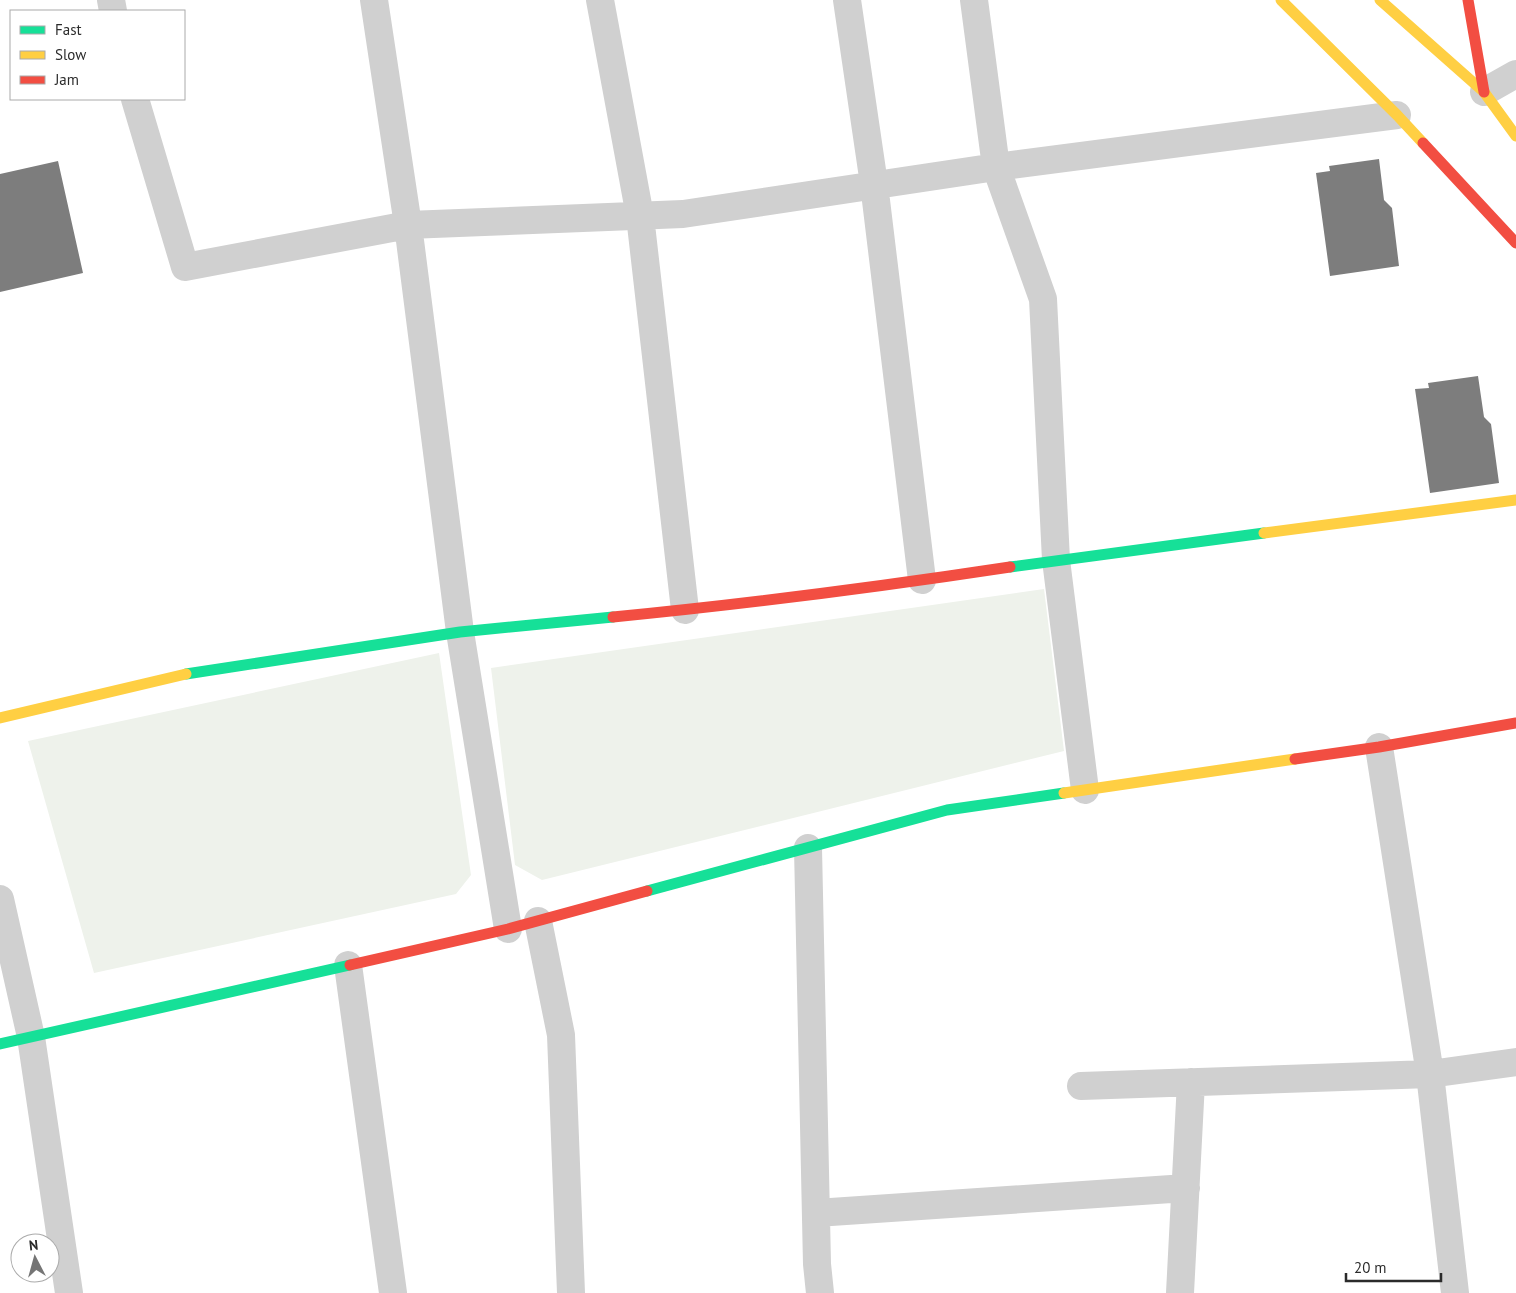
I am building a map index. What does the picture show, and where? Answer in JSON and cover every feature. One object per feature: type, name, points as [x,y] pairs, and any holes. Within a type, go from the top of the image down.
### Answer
[{"type":"street","points":[[374,0],[408,225],[460,632],[508,929]]},
{"type":"street","points":[[600,0],[640,216],[685,610]]},
{"type":"street","points":[[847,0],[874,184],[922,580]]},
{"type":"street","points":[[974,0],[996,166],[1043,299],[1056,560],[1086,790]]},
{"type":"street","points":[[1281,0],[1397,115],[1516,243]]},
{"type":"street","points":[[1380,0],[1484,92],[1516,136]]},
{"type":"street","points":[[1468,0],[1484,92]]},
{"type":"street","points":[[1484,92],[1516,74]]},
{"type":"street","points":[[134,100],[185,267],[408,225],[683,214],[996,166],[1397,115]]},
{"type":"street","points":[[0,718],[178,675],[460,632],[685,610],[1516,500]]},
{"type":"street","points":[[0,1044],[508,929],[947,810],[1379,746],[1516,723]]},
{"type":"street","points":[[1379,746],[1430,1074],[1455,1293]]},
{"type":"street","points":[[808,848],[817,1264],[820,1293]]},
{"type":"street","points":[[0,899],[31,1037],[69,1293]]},
{"type":"street","points":[[538,921],[561,1035],[571,1293]]},
{"type":"street","points":[[348,965],[393,1293]]},
{"type":"street","points":[[1081,1086],[1430,1074],[1516,1062]]},
{"type":"street","points":[[1180,1293],[1192,1082]]},
{"type":"street","points":[[816,1213],[1186,1188]]},
{"type":"shaded area","points":[[1044,589],[1064,751],[542,880],[515,865],[491,668]]},
{"type":"shaded area","points":[[439,653],[471,875],[456,894],[94,973],[28,741]]},
{"type":"building","points":[[1379,159],[1384,200],[1392,208],[1399,266],[1330,276],[1316,173],[1330,171],[1329,166]]},
{"type":"building","points":[[58,161],[83,273],[0,292],[0,174]]},
{"type":"building","points":[[1478,376],[1484,417],[1491,424],[1499,483],[1430,493],[1415,389],[1429,388],[1428,383]]},
{"type":"traffic: fast","points":[[1010,567],[1264,533]]},
{"type":"traffic: fast","points":[[186,674],[460,632],[613,617]]},
{"type":"traffic: fast","points":[[647,891],[947,810],[1064,793]]},
{"type":"traffic: fast","points":[[0,1044],[350,965]]},
{"type":"traffic: slow","points":[[1281,0],[1423,143]]},
{"type":"traffic: slow","points":[[1380,0],[1484,92],[1516,136]]},
{"type":"traffic: slow","points":[[1264,533],[1516,500]]},
{"type":"traffic: slow","points":[[0,718],[186,674]]},
{"type":"traffic: slow","points":[[1064,793],[1295,759]]},
{"type":"traffic: jam","points":[[1468,0],[1484,92]]},
{"type":"traffic: jam","points":[[1423,143],[1516,243]]},
{"type":"traffic: jam","points":[[613,617],[812,595],[1010,567]]},
{"type":"traffic: jam","points":[[1295,759],[1379,747],[1516,723]]},
{"type":"traffic: jam","points":[[350,965],[508,929],[647,891]]}]
